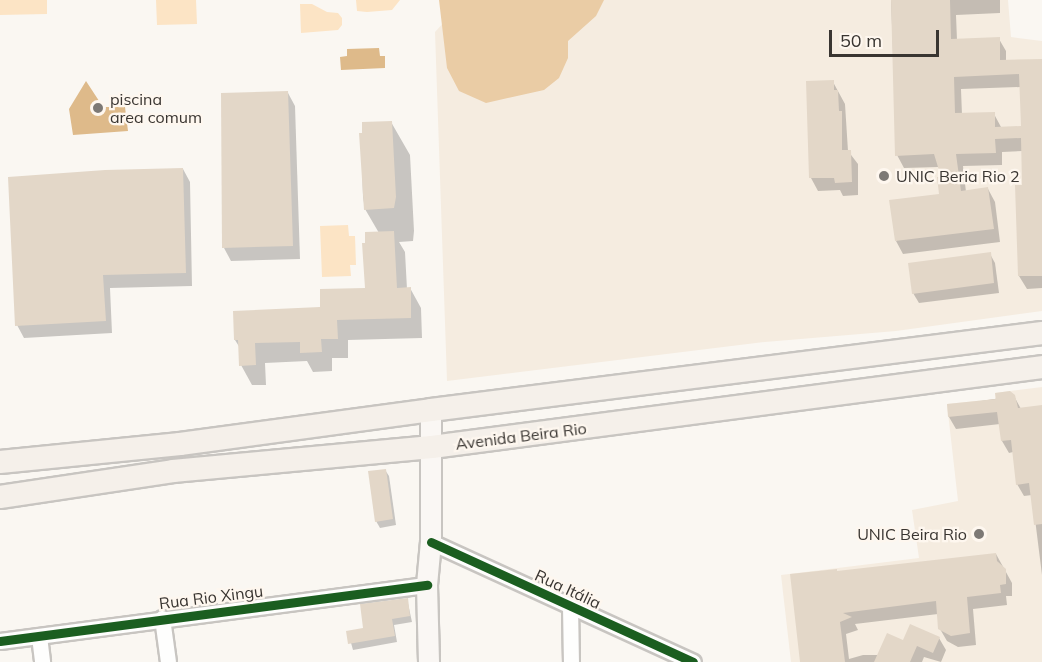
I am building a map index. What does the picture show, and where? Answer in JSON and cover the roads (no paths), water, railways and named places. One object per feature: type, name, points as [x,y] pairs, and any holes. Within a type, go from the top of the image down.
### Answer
[{"type":"main road","points":[[0,462],[180,444],[1042,333]]},
{"type":"main road","name":"Avenida Beira Rio","points":[[0,497],[173,471],[432,447],[1042,367]]},
{"type":"main road","points":[[770,368],[766,388],[775,403]]},
{"type":"main road","points":[[429,662],[426,585],[431,542],[431,410]]},
{"type":"main road","points":[[173,471],[186,452],[180,444]]},
{"type":"street","name":"Rua Itália","points":[[431,542],[693,662]]},
{"type":"street","name":"Rua Rio Xingu","points":[[0,641],[426,585]]},
{"type":"street","points":[[570,606],[571,662]]},
{"type":"street","points":[[162,618],[168,662]]},
{"type":"street","points":[[39,636],[42,662]]},
{"type":"place","name":"piscina area comum","points":[[98,108]]},
{"type":"place","name":"UNIC Beria Rio 2","points":[[884,176]]},
{"type":"place","name":"UNIC Beira Rio","points":[[979,534]]}]
